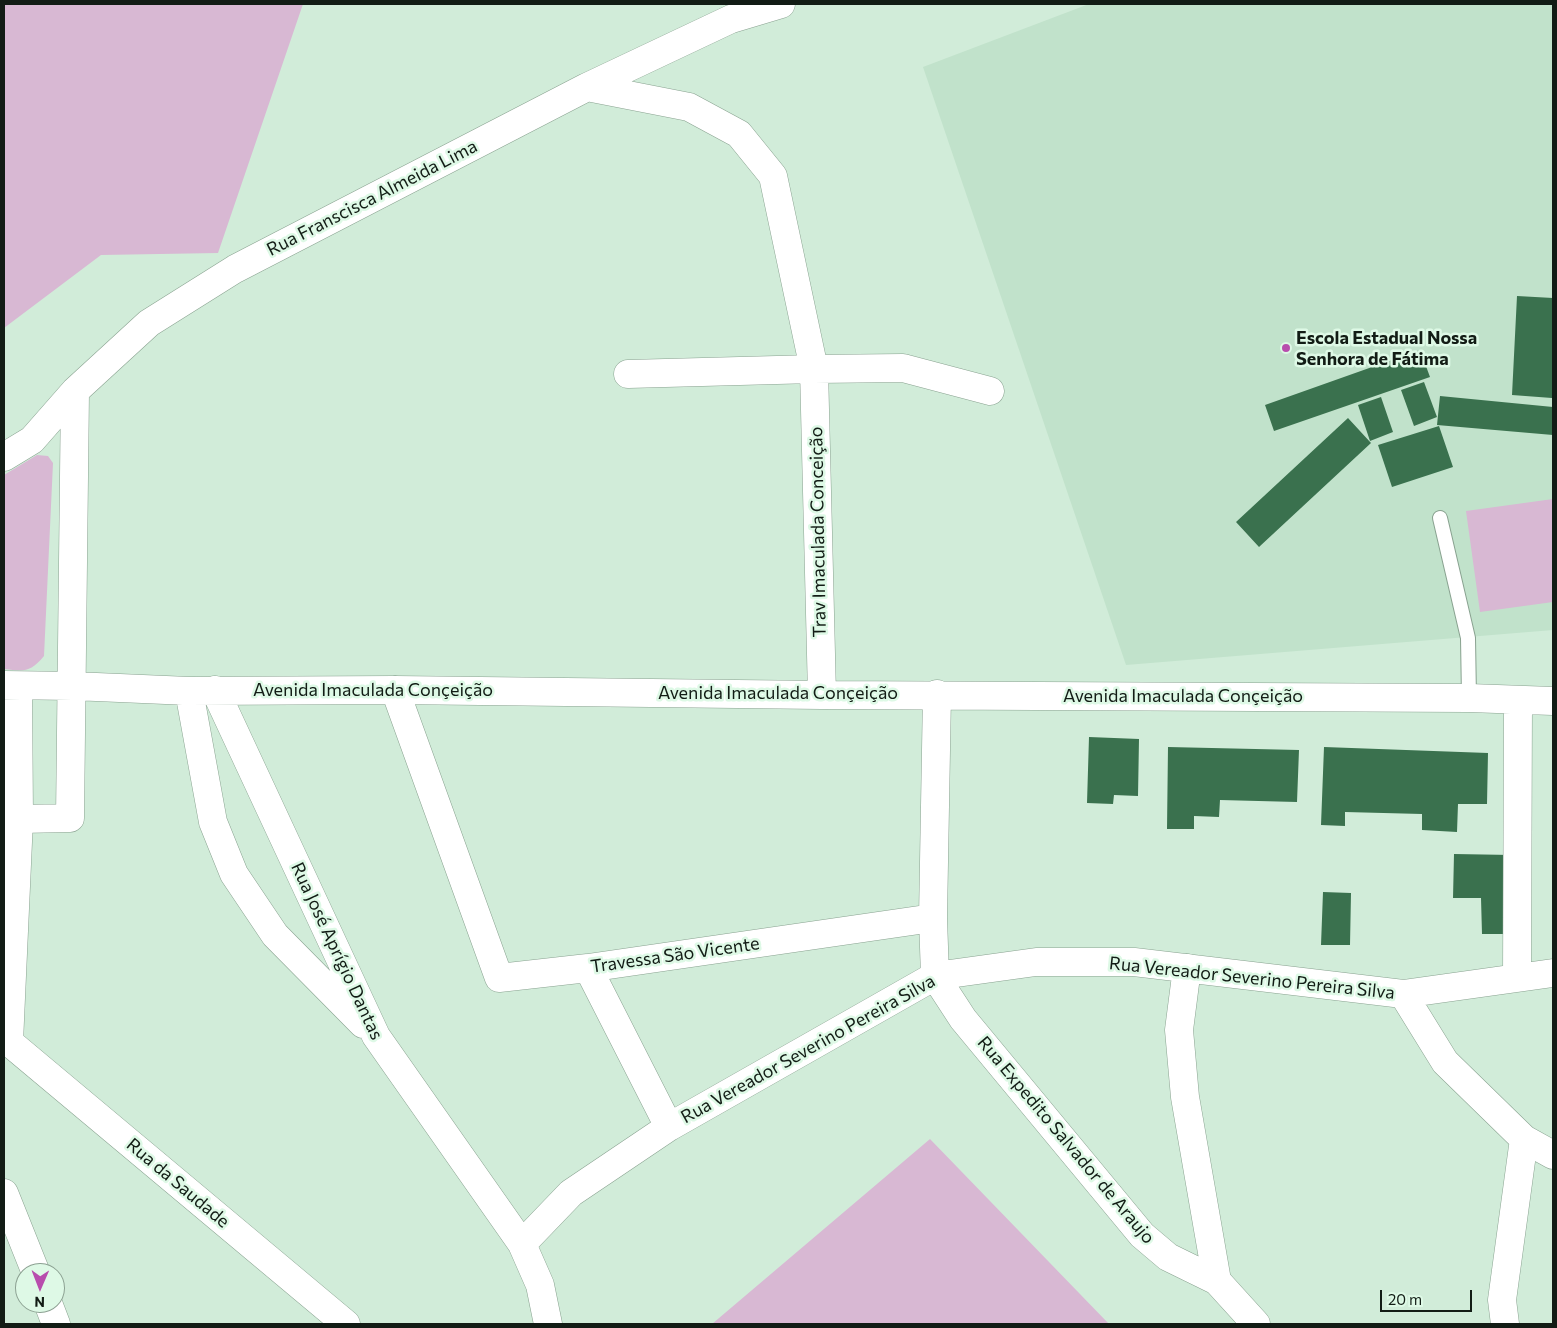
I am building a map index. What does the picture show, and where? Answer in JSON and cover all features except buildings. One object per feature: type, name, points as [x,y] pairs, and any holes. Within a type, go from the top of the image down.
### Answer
[{"type":"street","name":"Rua Franscisca Almeida Lima","points":[[4,457],[32,440],[75,391],[149,323],[235,269],[587,87],[731,19],[781,4]]},
{"type":"street","name":"Trav Imaculada Conceição","points":[[587,87],[689,107],[739,134],[772,176],[814,369],[822,695]]},
{"type":"street","points":[[628,374],[903,368],[990,391]]},
{"type":"street","points":[[19,819],[70,818],[75,391]]},
{"type":"street","points":[[6,1041],[19,819],[11,686]]},
{"type":"street","name":"Avenida Imaculada Conçeição","points":[[11,686],[202,690],[1553,700]]},
{"type":"street","points":[[202,690],[213,822],[234,874],[275,935],[376,1036]]},
{"type":"street","name":"Rua José Aprígio Dantas","points":[[202,690],[376,1036],[522,1244]]},
{"type":"street","name":"Travessa São Vicente","points":[[395,690],[499,978],[588,968],[933,918]]},
{"type":"street","points":[[935,976],[933,918],[937,694]]},
{"type":"street","points":[[1517,978],[1518,701]]},
{"type":"street","name":"Rua Vereador Severino Pereira Silva","points":[[522,1244],[572,1193],[669,1126],[935,976],[1036,962],[1134,962],[1403,994],[1553,973]]},
{"type":"street","points":[[588,968],[669,1126]]},
{"type":"street","points":[[1187,968],[1179,1030],[1184,1097],[1217,1281]]},
{"type":"street","name":"Rua Expedito Salvador de Araujo","points":[[935,976],[964,1019],[1142,1235],[1168,1257],[1217,1281],[1256,1324]]},
{"type":"street","points":[[1403,994],[1445,1062],[1524,1139],[1553,1155]]},
{"type":"street","name":"Rua da Saudade","points":[[6,1041],[346,1324]]},
{"type":"street","points":[[1505,1324],[1502,1300],[1524,1139]]},
{"type":"street","points":[[4,1193],[32,1263]]},
{"type":"street","points":[[522,1244],[540,1285],[548,1324]]},
{"type":"lane","points":[[1440,518],[1468,638],[1469,698]]},
{"type":"shaded area","points":[[4,4],[303,4],[218,253],[101,255],[4,328]]},
{"type":"shaded area","name":"Escola Estadual Nossa Senhora de Fátima","points":[[1089,4],[1553,4],[1553,630],[1126,665],[923,67]]},
{"type":"shaded area","points":[[37,455],[48,456],[53,463],[44,656],[35,665],[26,670],[4,669],[4,475]]},
{"type":"shaded area","points":[[1553,499],[1553,602],[1480,612],[1466,511]]},
{"type":"shaded area","points":[[930,1139],[1109,1324],[712,1324]]},
{"type":"place","name":"Escola Estadual Nossa Senhora de Fátima","points":[[1286,348]]}]
